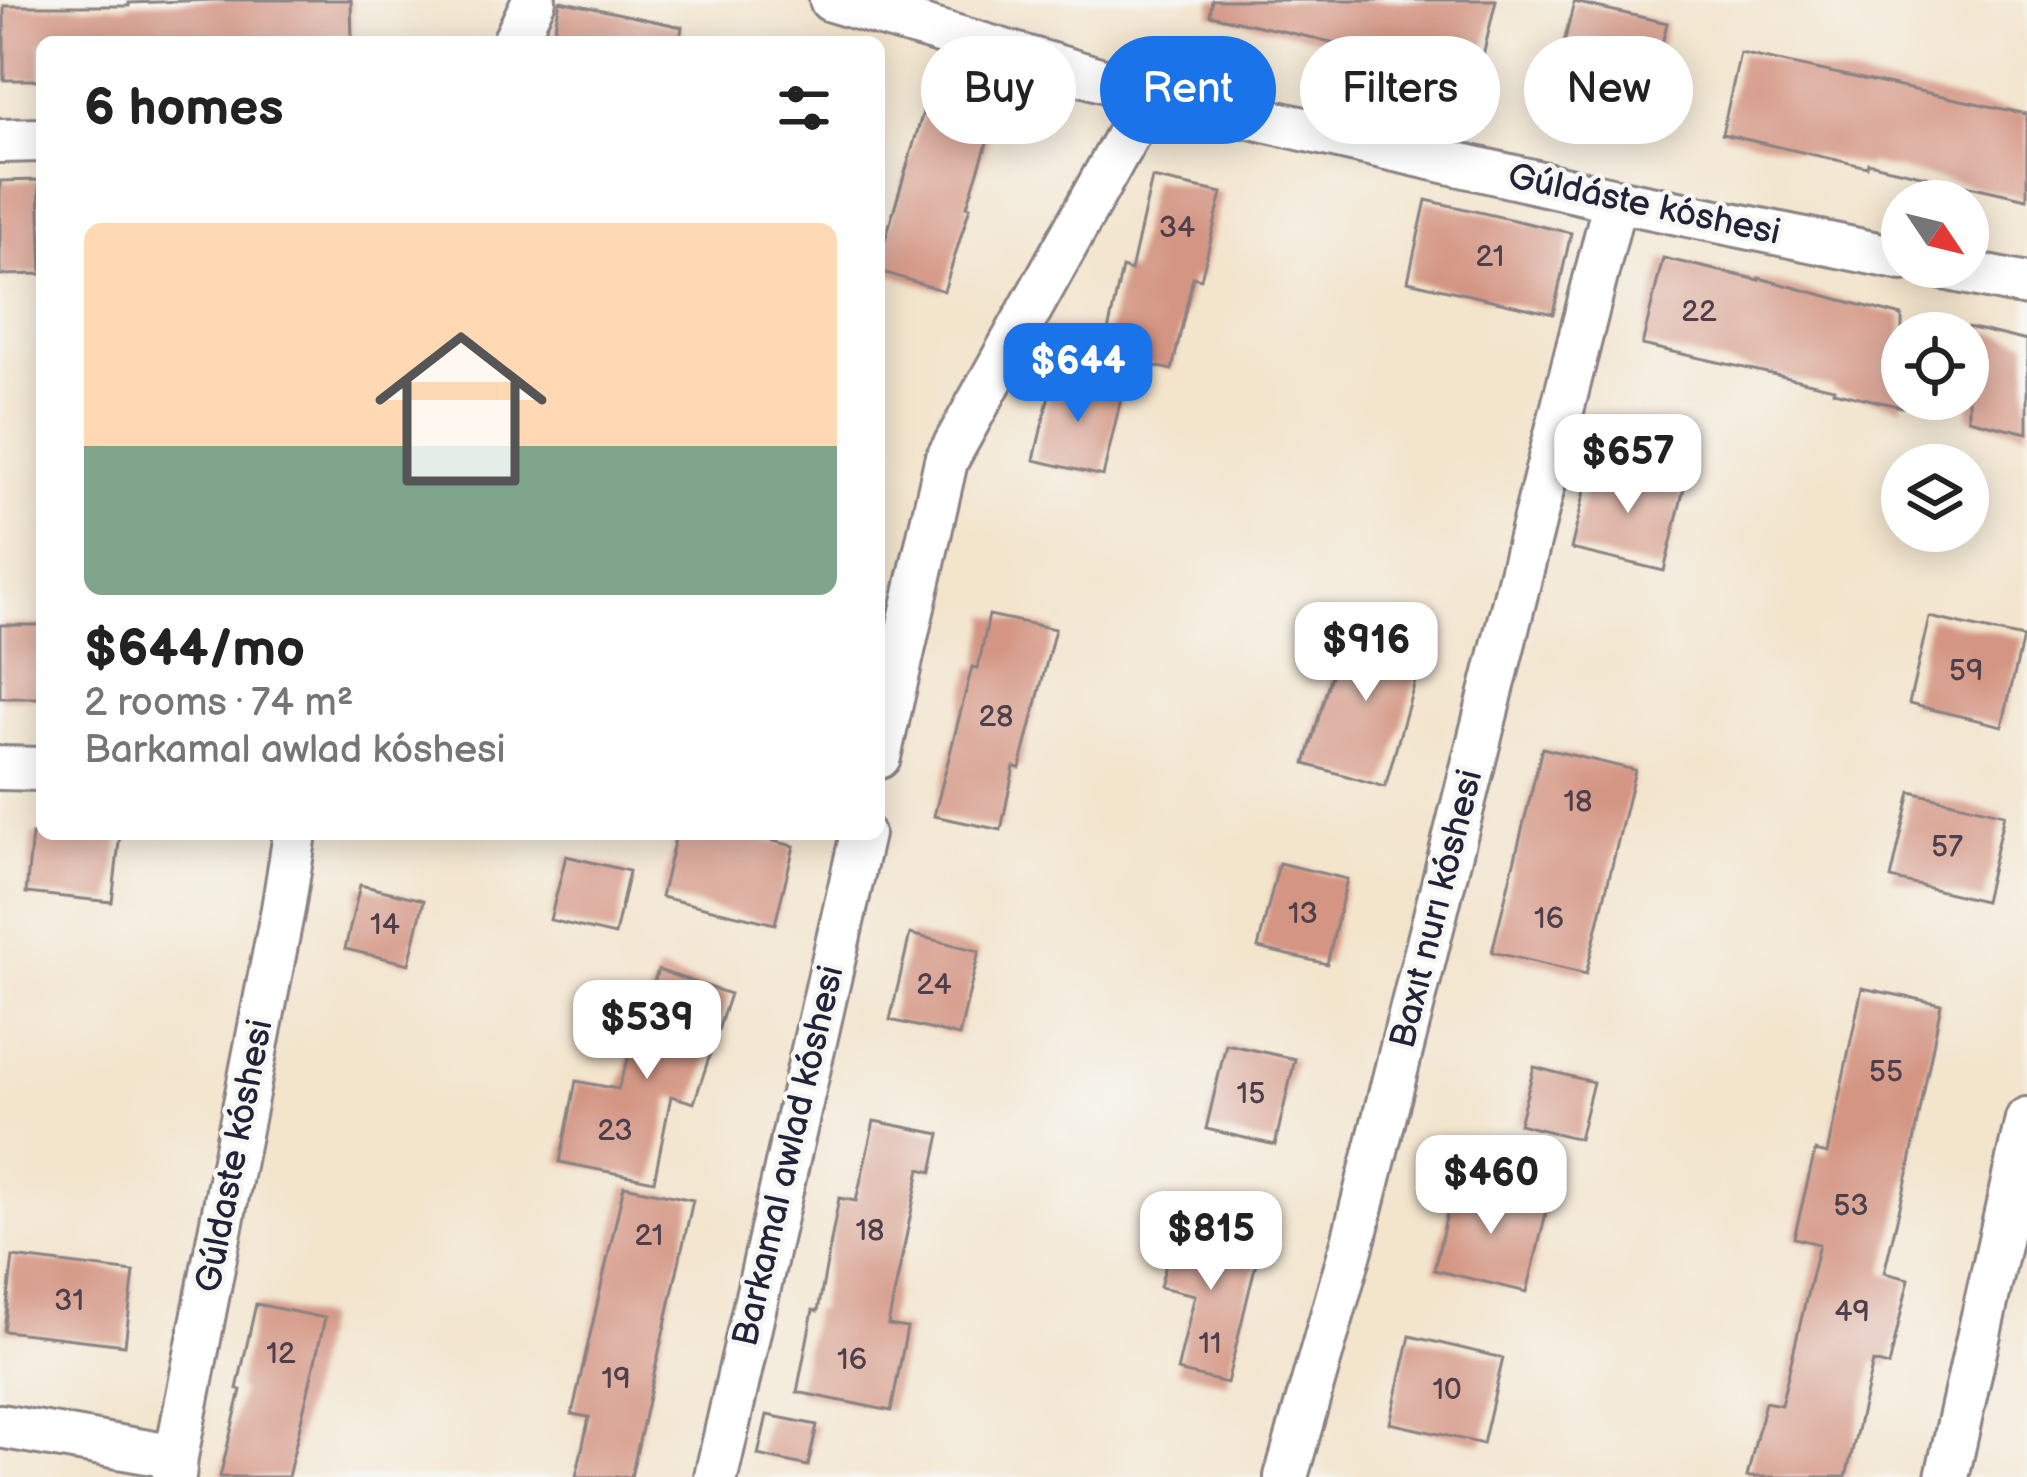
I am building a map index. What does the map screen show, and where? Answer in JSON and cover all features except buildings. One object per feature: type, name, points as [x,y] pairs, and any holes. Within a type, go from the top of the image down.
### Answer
[{"type":"street","points":[[517,36],[534,0]]},
{"type":"street","name":"Gúldáste kóshesi","points":[[831,0],[1100,79]]},
{"type":"street","name":"Gúldáste kóshesi","points":[[1276,123],[1881,255]]},
{"type":"street","points":[[0,141],[36,140]]},
{"type":"street","points":[[885,730],[946,461],[1122,144]]},
{"type":"street","name":"Baxıt nurı kóshesi","points":[[1286,1477],[1353,1242],[1615,200]]},
{"type":"street","points":[[1989,277],[2027,285]]},
{"type":"street","points":[[0,768],[36,770]]},
{"type":"street","name":"Gúldaste kóshesi","points":[[175,1467],[294,840]]},
{"type":"street","name":"Barkamal awlad kóshesi","points":[[716,1477],[861,840]]},
{"type":"street","points":[[1947,1477],[2027,1119]]},
{"type":"street","points":[[0,1426],[175,1467]]}]
